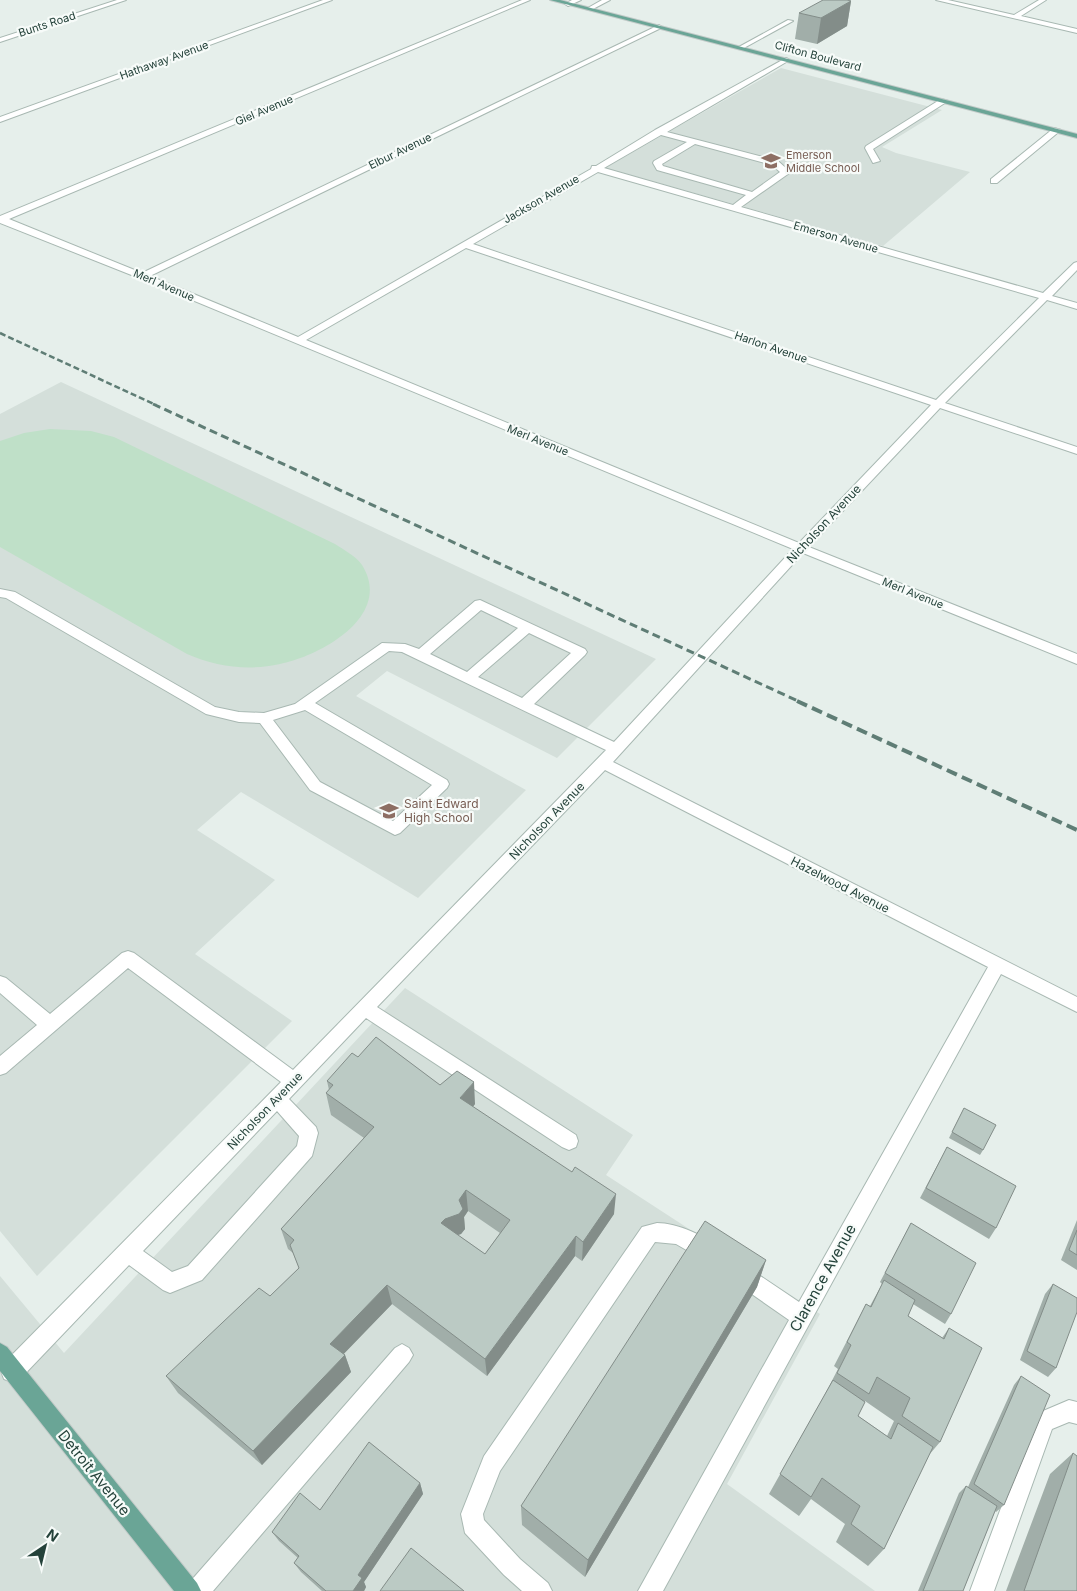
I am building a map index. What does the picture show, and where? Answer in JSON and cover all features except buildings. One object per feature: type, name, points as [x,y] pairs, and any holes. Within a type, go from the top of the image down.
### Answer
[{"type":"main road","name":"Clifton Boulevard","points":[[553,0],[1077,136]]},
{"type":"main road","name":"Detroit Avenue","points":[[6,1363],[189,1591]]},
{"type":"street","name":"Bunts Road","points":[[0,40],[124,0]]},
{"type":"street","name":"Hathaway Avenue","points":[[0,120],[329,0]]},
{"type":"street","name":"Giel Avenue","points":[[0,220],[527,0]]},
{"type":"street","points":[[568,4],[578,0]]},
{"type":"street","points":[[589,9],[607,0]]},
{"type":"street","points":[[939,0],[1077,31]]},
{"type":"street","points":[[1015,17],[1043,0]]},
{"type":"street","points":[[740,48],[790,21]]},
{"type":"street","name":"Elbur Avenue","points":[[142,276],[659,27]]},
{"type":"street","name":"Jackson Avenue","points":[[298,341],[595,168],[786,60]]},
{"type":"street","points":[[876,160],[869,148],[944,101]]},
{"type":"street","points":[[994,181],[1057,130]]},
{"type":"street","points":[[658,132],[775,163],[785,172],[734,208]]},
{"type":"street","points":[[693,142],[657,163],[660,168],[754,195]]},
{"type":"street","name":"Emerson Avenue","points":[[595,168],[1077,306]]},
{"type":"street","name":"Merl Avenue","points":[[0,220],[142,276],[800,548],[1077,659]]},
{"type":"street","name":"Harlon Avenue","points":[[464,244],[1077,451]]},
{"type":"street","name":"Nicholson Avenue","points":[[6,1363],[128,1252],[603,764],[800,548],[938,404],[1077,265]]},
{"type":"street","points":[[0,593],[19,600],[212,711],[239,717],[264,718],[305,704],[388,646],[405,648],[421,654],[616,749]]},
{"type":"street","points":[[421,654],[480,604],[580,652],[525,704]]},
{"type":"street","points":[[469,678],[527,627]]},
{"type":"street","points":[[264,718],[315,786],[394,829],[442,784],[305,704]]},
{"type":"street","name":"Hazelwood Avenue","points":[[603,764],[1077,1005]]},
{"type":"street","points":[[0,1067],[128,958],[294,1081]]},
{"type":"street","name":"Clarence Avenue","points":[[650,1591],[997,966]]},
{"type":"street","points":[[0,983],[50,1025]]},
{"type":"street","points":[[365,1008],[569,1141]]},
{"type":"street","points":[[128,1252],[170,1283],[195,1273],[305,1150],[308,1133],[277,1099]]},
{"type":"street","points":[[540,1591],[512,1567],[473,1525],[472,1514],[492,1464],[649,1234],[667,1232],[677,1234],[718,1258],[802,1316]]},
{"type":"street","points":[[197,1591],[402,1355]]},
{"type":"street","points":[[982,1591],[1044,1422],[1069,1411],[1077,1413]]},
{"type":"shaded area","name":"Emerson Middle School","points":[[781,68],[942,110],[882,147],[896,153],[970,172],[883,246],[605,168]]},
{"type":"shaded area","name":"Saint Edward High School","points":[[61,382],[656,659],[557,758],[387,671],[356,696],[526,790],[418,898],[241,792],[197,830],[275,880],[195,954],[292,1021],[37,1276],[0,1231],[0,414]]},
{"type":"shaded area","points":[[405,988],[633,1135],[606,1175],[820,1314],[727,1484],[875,1591],[0,1591],[0,1276],[64,1353]]},
{"type":"green space","points":[[50,429],[91,431],[114,437],[350,553],[362,565],[369,584],[368,601],[361,617],[348,631],[332,643],[296,660],[256,667],[221,665],[187,654],[0,547],[0,441],[24,433]]},
{"type":"railway","points":[[0,333],[156,405]]},
{"type":"railway","points":[[153,404],[800,702]]},
{"type":"railway","points":[[797,701],[1077,830]]},
{"type":"place","name":"Emerson Middle School","points":[[771,161]]},
{"type":"place","name":"Saint Edward High School","points":[[389,811]]}]
